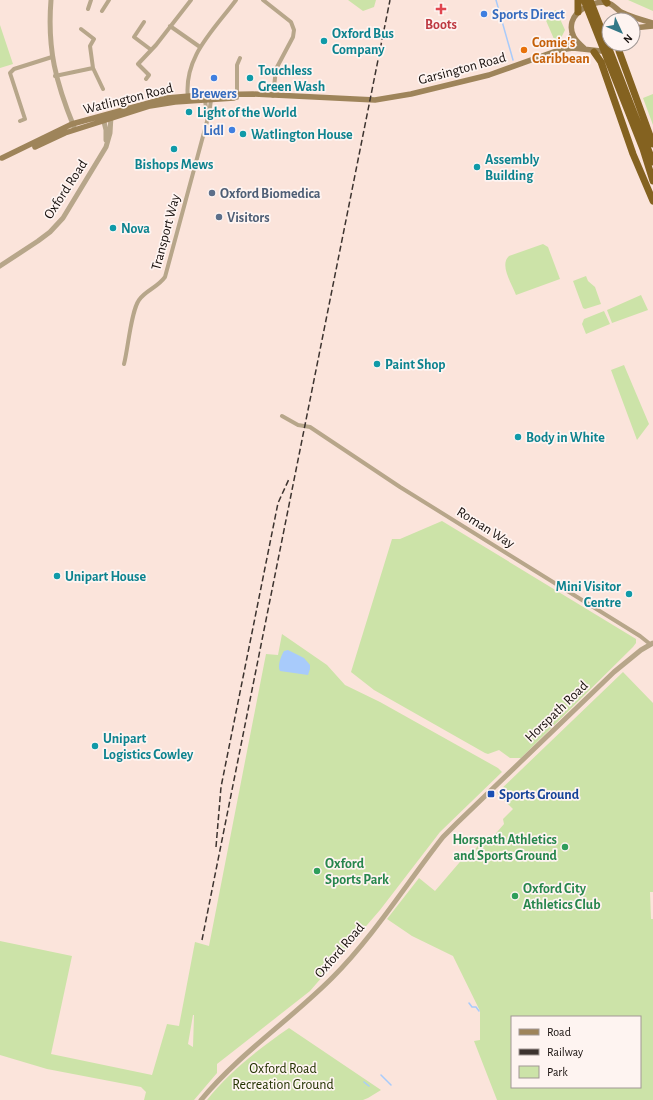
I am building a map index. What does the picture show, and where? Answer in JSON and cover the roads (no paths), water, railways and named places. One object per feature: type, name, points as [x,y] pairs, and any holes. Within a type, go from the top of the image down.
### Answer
[{"type":"highway","points":[[578,0],[578,12]]},
{"type":"highway","points":[[584,0],[611,60],[653,162]]},
{"type":"highway","points":[[590,0],[653,181]]},
{"type":"highway","points":[[594,52],[601,62],[634,154],[653,201]]},
{"type":"highway","points":[[619,52],[653,144]]},
{"type":"main road","points":[[584,49],[576,42],[572,35],[572,22],[578,12],[595,4],[606,2],[620,11],[653,24]]},
{"type":"main road","points":[[641,26],[653,24]]},
{"type":"main road","points":[[559,50],[568,42],[572,35]]},
{"type":"main road","points":[[559,50],[584,49],[594,52],[601,51]]},
{"type":"main road","name":"Garsington Road","points":[[369,101],[411,94],[483,76],[522,64],[559,50]]},
{"type":"main road","name":"Watlington Road","points":[[73,127],[104,121],[111,116],[155,101],[238,96],[369,101]]},
{"type":"main road","name":"Watlington Road","points":[[188,99],[204,101],[210,97]]},
{"type":"main road","name":"Watlington Road","points":[[1,159],[102,115],[111,116]]},
{"type":"street","points":[[51,0],[50,20],[52,57],[56,76],[73,127]]},
{"type":"street","points":[[88,9],[91,0]]},
{"type":"street","points":[[102,11],[109,0]]},
{"type":"street","points":[[149,75],[137,65],[150,49],[156,45],[191,0]]},
{"type":"street","points":[[188,99],[187,77],[189,68],[200,47],[236,0]]},
{"type":"street","points":[[263,0],[291,22],[294,30],[294,37],[276,69],[271,97]]},
{"type":"street","points":[[144,22],[134,36],[150,49]]},
{"type":"street","points":[[170,26],[200,47]]},
{"type":"street","points":[[81,29],[94,39],[90,46],[93,68],[103,89]]},
{"type":"street","points":[[20,121],[25,119],[9,71],[52,57]]},
{"type":"street","points":[[238,96],[237,65],[240,58]]},
{"type":"street","points":[[56,76],[93,68]]},
{"type":"street","name":"Transport Way","points":[[124,364],[136,306],[143,295],[159,285],[165,277],[207,118],[210,97]]},
{"type":"street","name":"Transport Way","points":[[204,101],[207,118]]},
{"type":"street","points":[[102,115],[106,130],[106,147]]},
{"type":"street","name":"Oxford Road","points":[[0,266],[44,236],[63,218],[106,147],[109,139],[111,116]]},
{"type":"street","name":"Roman Way","points":[[282,416],[298,425],[310,427],[400,486],[652,643]]},
{"type":"street","name":"Horspath Road","points":[[480,801],[614,672],[652,643]]},
{"type":"street","name":"Oxford Road","points":[[201,1100],[216,1082],[238,1061],[333,977],[357,950],[443,837],[480,801]]},
{"type":"water","points":[[288,650],[304,658],[310,665],[308,675],[280,671],[279,664],[281,658],[284,651]]},
{"type":"waterway","points":[[496,0],[513,60]]},
{"type":"waterway","points":[[469,1003],[472,1007],[476,1007],[479,1011]]},
{"type":"waterway","points":[[381,1075],[391,1085]]},
{"type":"waterway","points":[[364,1082],[369,1086]]},
{"type":"railway","points":[[202,940],[390,0]]},
{"type":"railway","points":[[216,847],[221,787],[278,503],[289,479]]},
{"type":"place","name":"Boots","points":[[441,9]]},
{"type":"place","name":"Sports Direct","points":[[484,14]]},
{"type":"place","name":"Oxford Bus Company","points":[[324,41]]},
{"type":"place","name":"Comie's Caribbean","points":[[524,50]]},
{"type":"place","name":"Brewers","points":[[214,78]]},
{"type":"place","name":"Touchless Green Wash","points":[[250,78]]},
{"type":"place","name":"Light of the World","points":[[189,112]]},
{"type":"place","name":"Lidl","points":[[232,130]]},
{"type":"place","name":"Watlington House","points":[[243,134]]},
{"type":"place","name":"Bishops Mews","points":[[174,149]]},
{"type":"place","name":"Assembly Building","points":[[477,167]]},
{"type":"place","name":"Oxford Biomedica","points":[[212,193]]},
{"type":"place","name":"Visitors","points":[[219,217]]},
{"type":"place","name":"Nova","points":[[113,228]]},
{"type":"place","name":"Paint Shop","points":[[377,364]]},
{"type":"place","name":"Body in White","points":[[518,437]]},
{"type":"place","name":"Unipart House","points":[[57,576]]},
{"type":"place","name":"Mini Visitor Centre","points":[[629,594]]},
{"type":"place","name":"Unipart Logistics Cowley","points":[[95,746]]},
{"type":"place","name":"Sports Ground","points":[[491,794]]},
{"type":"place","name":"Horspath Athletics and Sports Ground","points":[[565,847]]},
{"type":"place","name":"Oxford Sports Park","points":[[317,871]]},
{"type":"place","name":"Oxford City Athletics Club","points":[[515,896]]},
{"type":"park label","name":"Oxford Road Recreation Ground","points":[[283,1076]]}]
